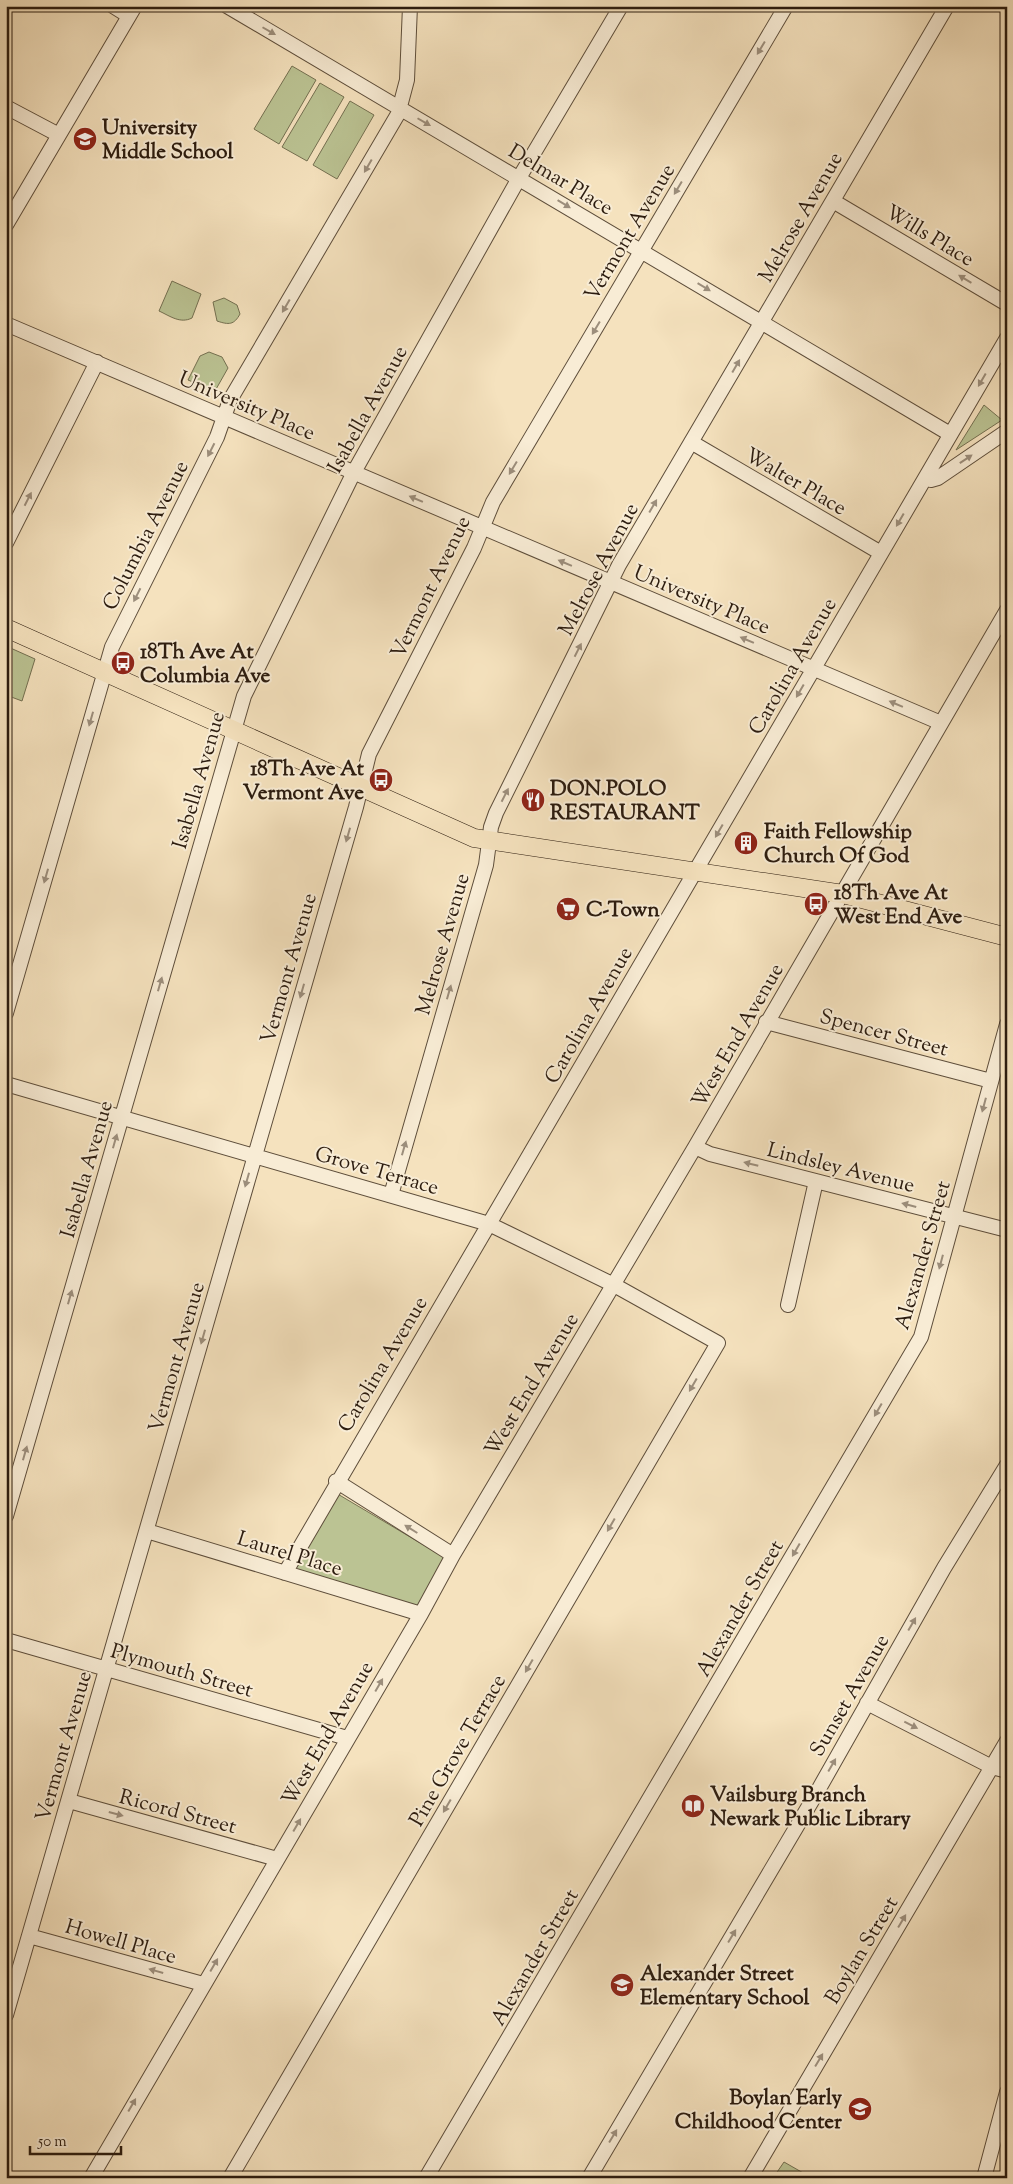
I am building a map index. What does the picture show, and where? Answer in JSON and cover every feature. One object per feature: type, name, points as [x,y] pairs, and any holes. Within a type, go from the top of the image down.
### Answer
[{"type":"main road","points":[[6,628],[466,835],[489,841],[696,870],[843,894],[1007,936]]},
{"type":"street","points":[[6,225],[132,11],[113,6]]},
{"type":"street","name":"Delmar Place","points":[[227,6],[950,434]]},
{"type":"street","name":"Columbia Avenue","points":[[6,1013],[114,640],[217,437],[230,400],[400,108],[408,70],[410,6]]},
{"type":"street","name":"Isabella Avenue","points":[[6,1516],[233,730],[249,684],[354,472],[519,178],[621,6]]},
{"type":"street","name":"Vermont Avenue","points":[[6,2015],[147,1531],[369,754],[474,548],[493,502],[786,6]]},
{"type":"street","name":"Melrose Avenue","points":[[391,1195],[486,865],[489,841],[496,813],[610,582],[947,6]]},
{"type":"street","points":[[6,107],[59,135]]},
{"type":"street","name":"Wills Place","points":[[833,201],[1007,304]]},
{"type":"street","name":"University Place","points":[[6,324],[941,723]]},
{"type":"street","name":"Carolina Avenue","points":[[285,1573],[336,1481],[489,1224],[1007,338]]},
{"type":"street","points":[[6,543],[97,362]]},
{"type":"street","points":[[925,478],[935,480],[1007,432]]},
{"type":"street","name":"Walter Place","points":[[691,442],[881,553]]},
{"type":"street","name":"West End Avenue","points":[[91,2178],[453,1555],[695,1147],[1007,610]]},
{"type":"street","name":"Spencer Street","points":[[766,1022],[991,1081]]},
{"type":"street","name":"Alexander Street","points":[[426,2178],[921,1338],[1007,1024]]},
{"type":"street","name":"Grove Terrace","points":[[6,1084],[489,1224],[614,1285],[718,1343]]},
{"type":"street","name":"Lindsley Avenue","points":[[695,1147],[710,1154],[1007,1230]]},
{"type":"street","points":[[788,1305],[816,1181]]},
{"type":"street","name":"Pine Grove Terrace","points":[[230,2178],[718,1343]]},
{"type":"street","name":"Sunset Avenue","points":[[589,2178],[867,1704],[944,1568],[1007,1465]]},
{"type":"street","points":[[336,1481],[453,1555]]},
{"type":"street","name":"Laurel Place","points":[[147,1531],[420,1614]]},
{"type":"street","name":"Plymouth Street","points":[[6,1640],[347,1738]]},
{"type":"street","points":[[867,1704],[992,1767],[1007,1770]]},
{"type":"street","name":"Boylan Street","points":[[750,2178],[1007,1742]]},
{"type":"street","name":"Ricord Street","points":[[69,1801],[277,1859]]},
{"type":"street","name":"Howell Place","points":[[29,1936],[203,1984]]},
{"type":"street","points":[[984,2178],[1007,2092]]},
{"type":"green space","points":[[292,66],[316,80],[279,144],[254,129]]},
{"type":"green space","points":[[320,83],[344,97],[307,161],[282,147]]},
{"type":"green space","points":[[350,101],[374,115],[337,179],[313,165]]},
{"type":"green space","points":[[172,281],[201,294],[192,318],[188,320],[179,320],[159,311]]},
{"type":"green space","points":[[224,298],[237,305],[240,314],[231,323],[217,321],[213,302]]},
{"type":"green space","points":[[209,352],[222,357],[228,368],[215,391],[188,380],[200,356]]},
{"type":"green space","points":[[984,405],[1002,420],[956,450]]},
{"type":"green space","points":[[6,646],[35,659],[22,701],[6,695]]},
{"type":"green space","points":[[336,1493],[449,1560],[419,1610],[290,1571]]},
{"type":"green space","points":[[784,2162],[812,2178],[773,2178]]},
{"type":"place","name":"University Middle School","points":[[85,139]]},
{"type":"place","name":"18Th Ave At Columbia Ave","points":[[123,663]]},
{"type":"place","name":"18Th Ave At Vermont Ave","points":[[381,780]]},
{"type":"place","name":"DON.POLO RESTAURANT","points":[[533,800]]},
{"type":"place","name":"Faith Fellowship Church Of God","points":[[746,843]]},
{"type":"place","name":"18Th Ave At West End Ave","points":[[816,904]]},
{"type":"place","name":"C-Town","points":[[568,909]]},
{"type":"place","name":"Vailsburg Branch Newark Public Library","points":[[693,1806]]},
{"type":"place","name":"Alexander Street Elementary School","points":[[622,1985]]},
{"type":"place","name":"Boylan Early Childhood Center","points":[[860,2109]]}]
